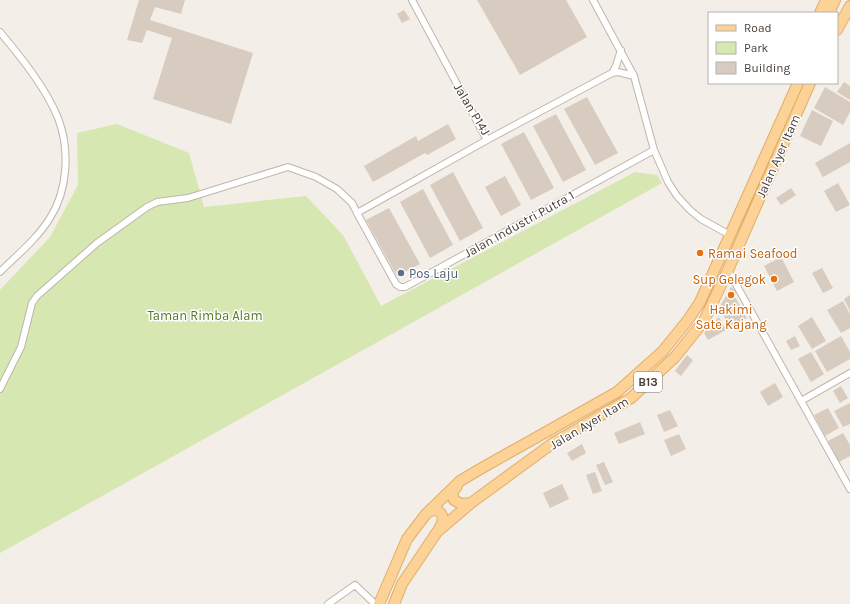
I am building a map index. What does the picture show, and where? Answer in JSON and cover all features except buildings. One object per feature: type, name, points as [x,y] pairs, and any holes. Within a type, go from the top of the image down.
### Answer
[{"type":"main road","points":[[820,12],[826,0]]},
{"type":"main road","points":[[829,12],[835,0]]},
{"type":"main road","points":[[838,22],[848,0]]},
{"type":"main road","points":[[838,28],[850,6]]},
{"type":"main road","name":"Jalan Ayer Itam","points":[[460,481],[617,392],[662,352],[688,320],[700,302],[798,84]]},
{"type":"main road","name":"Jalan Ayer Itam","points":[[394,604],[402,584],[437,532],[471,503],[553,444],[631,398],[675,357],[704,321],[810,84]]},
{"type":"main road","points":[[460,481],[452,493],[454,500],[461,504],[471,503]]},
{"type":"main road","name":"B13","points":[[379,604],[407,539],[426,514],[460,481]]},
{"type":"main road","points":[[426,514],[435,509],[442,515],[444,519],[443,523],[437,532]]},
{"type":"street","name":"Jalan P14J","points":[[412,0],[487,140],[612,73]]},
{"type":"street","points":[[593,0],[634,76],[654,150],[668,182],[677,196],[690,210],[730,235]]},
{"type":"street","points":[[0,32],[16,51],[34,77],[58,118],[64,150],[65,169],[63,188],[51,217],[34,239],[0,272]]},
{"type":"street","points":[[612,73],[621,50]]},
{"type":"street","points":[[612,73],[618,72],[634,76]]},
{"type":"street","points":[[357,213],[487,140]]},
{"type":"street","name":"Jalan Industri Putra 1","points":[[0,389],[22,347],[32,303],[37,296],[97,243],[147,207],[157,202],[188,198],[288,168],[316,177],[337,189],[352,203],[396,284],[400,287],[405,287],[654,150]]},
{"type":"street","points":[[728,270],[850,489]]},
{"type":"street","points":[[801,401],[850,373]]},
{"type":"street","points":[[328,604],[355,585],[375,604]]},
{"type":"green space","name":"Taman Rimba Alam","points":[[117,124],[189,153],[204,207],[306,196],[343,235],[381,306],[635,172],[657,175],[662,183],[0,553],[0,290],[50,237],[78,185],[77,133]]},
{"type":"place","name":"Ramai Seafood","points":[[700,253]]},
{"type":"place","name":"Pos Laju","points":[[401,273]]},
{"type":"place","name":"Sup Gelegok","points":[[774,279]]},
{"type":"place","name":"Hakimi Sate Kajang","points":[[731,295]]}]
